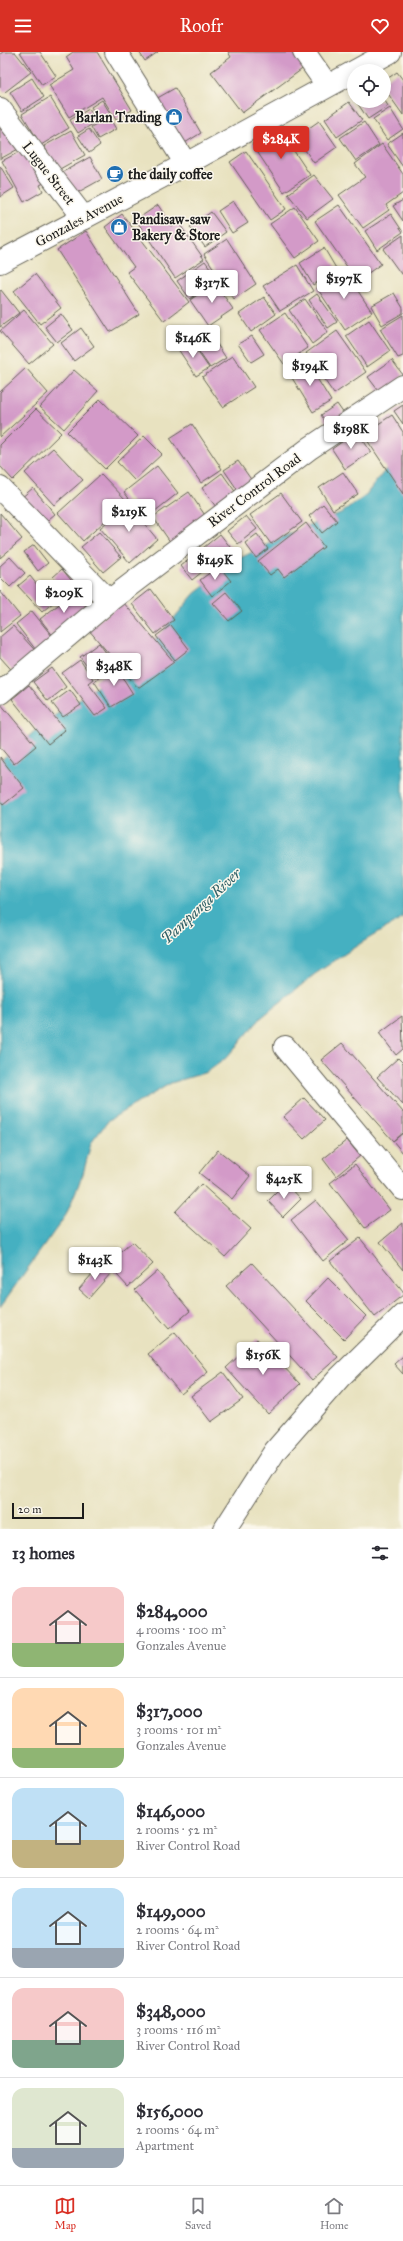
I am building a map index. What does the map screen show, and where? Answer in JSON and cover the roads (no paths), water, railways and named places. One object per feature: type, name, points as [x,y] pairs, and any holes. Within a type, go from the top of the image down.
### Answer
[{"type":"street","points":[[116,52],[186,164]]},
{"type":"street","points":[[304,52],[327,85]]},
{"type":"street","name":"Gonzales Avenue","points":[[0,262],[186,164],[327,85],[390,52]]},
{"type":"street","name":"Lugue Street","points":[[0,109],[84,218]]},
{"type":"street","name":"River Control Road","points":[[0,693],[109,601],[310,448],[403,386]]},
{"type":"street","points":[[0,488],[109,601]]},
{"type":"street","points":[[285,1047],[403,1189]]},
{"type":"street","points":[[225,1529],[275,1451],[339,1378],[403,1315]]},
{"type":"water","name":"Pampanga River","points":[[403,456],[403,918],[361,943],[315,974],[262,1017],[225,1059],[207,1072],[171,1083],[109,1120],[91,1143],[83,1174],[66,1215],[0,1307],[0,761],[44,723],[140,657],[194,594],[238,559],[304,527],[343,512],[364,497],[390,464]]},
{"type":"place","name":"Barlan Trading","points":[[174,117]]},
{"type":"place","name":"the daily coffee","points":[[115,174]]},
{"type":"place","name":"Pandisaw-saw Bakery & Store","points":[[119,227]]}]
